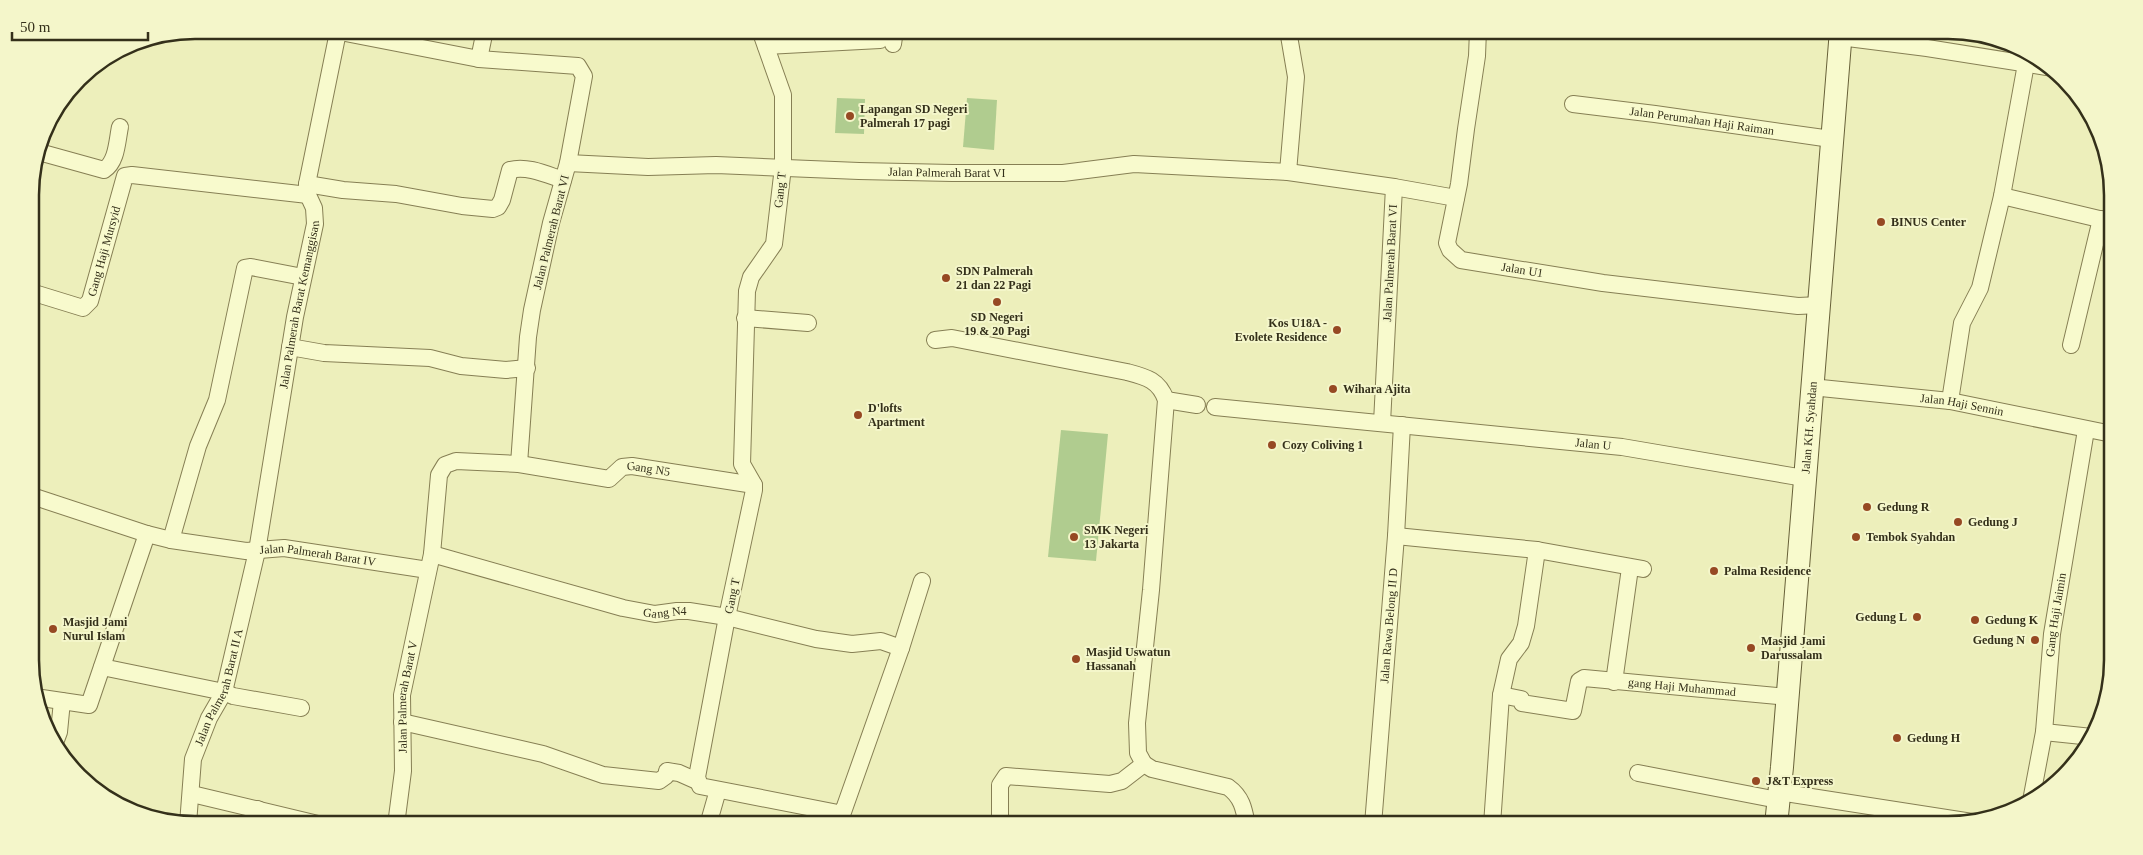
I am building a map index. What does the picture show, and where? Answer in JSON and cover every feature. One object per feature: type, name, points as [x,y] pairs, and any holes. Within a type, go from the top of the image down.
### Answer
[{"type":"street","name":"Jalan Palmerah Barat Kemanggisan","points":[[257,551],[290,347],[315,224],[314,208],[308,189],[333,39]]},
{"type":"street","points":[[375,39],[479,59],[578,66],[583,71],[584,76],[568,163]]},
{"type":"street","points":[[479,59],[483,39]]},
{"type":"street","name":"Gang T","points":[[697,781],[727,617],[754,485],[742,464],[745,318],[751,277],[774,244],[787,168],[783,95],[763,39]]},
{"type":"street","points":[[766,46],[881,39]]},
{"type":"street","points":[[1288,172],[1296,77],[1290,39]]},
{"type":"street","name":"Jalan U1","points":[[1478,39],[1478,56],[1456,198],[1447,242],[1450,250],[1461,260],[1603,283],[1798,306],[1820,305]]},
{"type":"street","name":"Jalan KH. Syahdan","points":[[1777,816],[1788,697],[1811,387],[1820,305],[1840,39]]},
{"type":"street","points":[[1871,39],[2034,65]]},
{"type":"street","points":[[1950,401],[1962,324],[1980,288],[2002,196],[2026,64]]},
{"type":"street","name":"Jalan Perumahan Haji Raiman","points":[[1573,104],[1831,139]]},
{"type":"street","points":[[44,153],[104,170],[109,167],[113,160],[120,127]]},
{"type":"street","name":"Jalan Palmerah Barat VI","points":[[519,464],[532,310],[568,163],[648,167],[716,165],[887,172],[1063,173],[1134,164],[1288,172],[1394,187],[1382,423]]},
{"type":"street","points":[[308,189],[396,194],[462,206],[493,209],[498,207],[502,200],[510,170],[517,168],[531,170],[563,180]]},
{"type":"street","name":"Gang Haji Mursyid","points":[[39,294],[83,308],[90,301],[125,176],[308,189]]},
{"type":"street","points":[[1394,187],[1456,198]]},
{"type":"street","points":[[2002,196],[2104,220]]},
{"type":"street","points":[[2072,345],[2104,227]]},
{"type":"street","points":[[171,540],[198,446],[217,400],[245,268],[251,267],[303,277]]},
{"type":"street","points":[[745,318],[808,322]]},
{"type":"street","points":[[934,340],[941,338],[961,340],[1148,378],[1163,390],[1166,400],[1151,590],[1137,723],[1138,753],[1144,764],[1152,769],[1228,787],[1241,800],[1245,816]]},
{"type":"street","points":[[290,347],[324,353],[430,358],[461,366],[506,370],[527,368]]},
{"type":"street","name":"Jalan Haji Sennin","points":[[1811,387],[1950,401],[2104,433]]},
{"type":"street","points":[[1166,400],[1197,405]]},
{"type":"street","name":"Jalan U","points":[[1215,407],[1622,446],[1804,478]]},
{"type":"street","name":"Jalan Rawa Belong II D","points":[[1374,816],[1396,536],[1402,425]]},
{"type":"street","name":"Gang Haji Jaimin","points":[[2033,790],[2044,732],[2052,634],[2086,430]]},
{"type":"street","points":[[430,562],[439,475],[445,465],[456,461],[519,464]]},
{"type":"street","name":"Gang N5","points":[[519,464],[608,479],[612,478],[622,467],[632,466],[754,485]]},
{"type":"street","name":"Jalan Palmerah Barat IV","points":[[39,498],[171,540],[233,550],[257,551],[284,548],[430,562]]},
{"type":"street","points":[[44,698],[89,706],[148,534]]},
{"type":"street","points":[[1396,536],[1537,550],[1636,568],[1614,682]]},
{"type":"street","points":[[1493,816],[1501,694],[1509,659],[1521,643],[1526,626],[1537,550]]},
{"type":"street","name":"Jalan Palmerah Barat II A","points":[[189,816],[193,759],[200,737],[224,692],[257,551]]},
{"type":"street","name":"Gang N4","points":[[430,562],[655,614],[677,611],[727,617],[816,639],[852,644],[881,642],[901,648]]},
{"type":"street","name":"Jalan Palmerah Barat V","points":[[397,816],[403,771],[402,695],[430,562]]},
{"type":"street","points":[[837,816],[843,812],[901,648],[922,581]]},
{"type":"street","points":[[102,667],[224,692],[233,696],[300,708]]},
{"type":"street","name":"gang Haji Muhammad","points":[[1501,694],[1520,699],[1522,703],[1573,711],[1579,682],[1584,678],[1788,697]]},
{"type":"street","points":[[58,735],[62,701]]},
{"type":"street","points":[[402,722],[543,754],[603,775],[659,781],[666,776],[667,771],[679,773],[697,781],[702,787],[821,816]]},
{"type":"street","points":[[2044,732],[2084,736]]},
{"type":"street","points":[[1000,816],[1000,785],[1006,776],[1110,784],[1122,781],[1144,764]]},
{"type":"street","points":[[1638,773],[1920,816]]},
{"type":"street","points":[[711,816],[718,790]]},
{"type":"street","points":[[192,794],[253,816]]},
{"type":"green space","name":"Lapangan SD Negeri Palmerah 17 pagi","points":[[837,98],[865,99],[864,134],[835,133]]},
{"type":"green space","points":[[967,98],[997,100],[994,150],[963,147]]},
{"type":"green space","points":[[1061,430],[1108,434],[1096,561],[1048,557]]},
{"type":"place","name":"Lapangan SD Negeri Palmerah 17 pagi","points":[[850,116]]},
{"type":"place","name":"BINUS Center","points":[[1881,222]]},
{"type":"place","name":"SDN Palmerah 21 dan 22 Pagi","points":[[946,278]]},
{"type":"place","name":"SD Negeri 19 & 20 Pagi","points":[[997,302]]},
{"type":"place","name":"Kos U18A - Evolete Residence","points":[[1337,330]]},
{"type":"place","name":"Wihara Ajita","points":[[1333,389]]},
{"type":"place","name":"D'lofts Apartment","points":[[858,415]]},
{"type":"place","name":"Cozy Coliving 1","points":[[1272,445]]},
{"type":"place","name":"Gedung R","points":[[1867,507]]},
{"type":"place","name":"Gedung J","points":[[1958,522]]},
{"type":"place","name":"SMK Negeri 13 Jakarta","points":[[1074,537]]},
{"type":"place","name":"Tembok Syahdan","points":[[1856,537]]},
{"type":"place","name":"Palma Residence","points":[[1714,571]]},
{"type":"place","name":"Gedung L","points":[[1917,617]]},
{"type":"place","name":"Gedung K","points":[[1975,620]]},
{"type":"place","name":"Masjid Jami Nurul Islam","points":[[53,629]]},
{"type":"place","name":"Gedung N","points":[[2035,640]]},
{"type":"place","name":"Masjid Jami Darussalam","points":[[1751,648]]},
{"type":"place","name":"Masjid Uswatun Hassanah","points":[[1076,659]]},
{"type":"place","name":"Gedung H","points":[[1897,738]]},
{"type":"place","name":"J&T Express","points":[[1756,781]]}]
